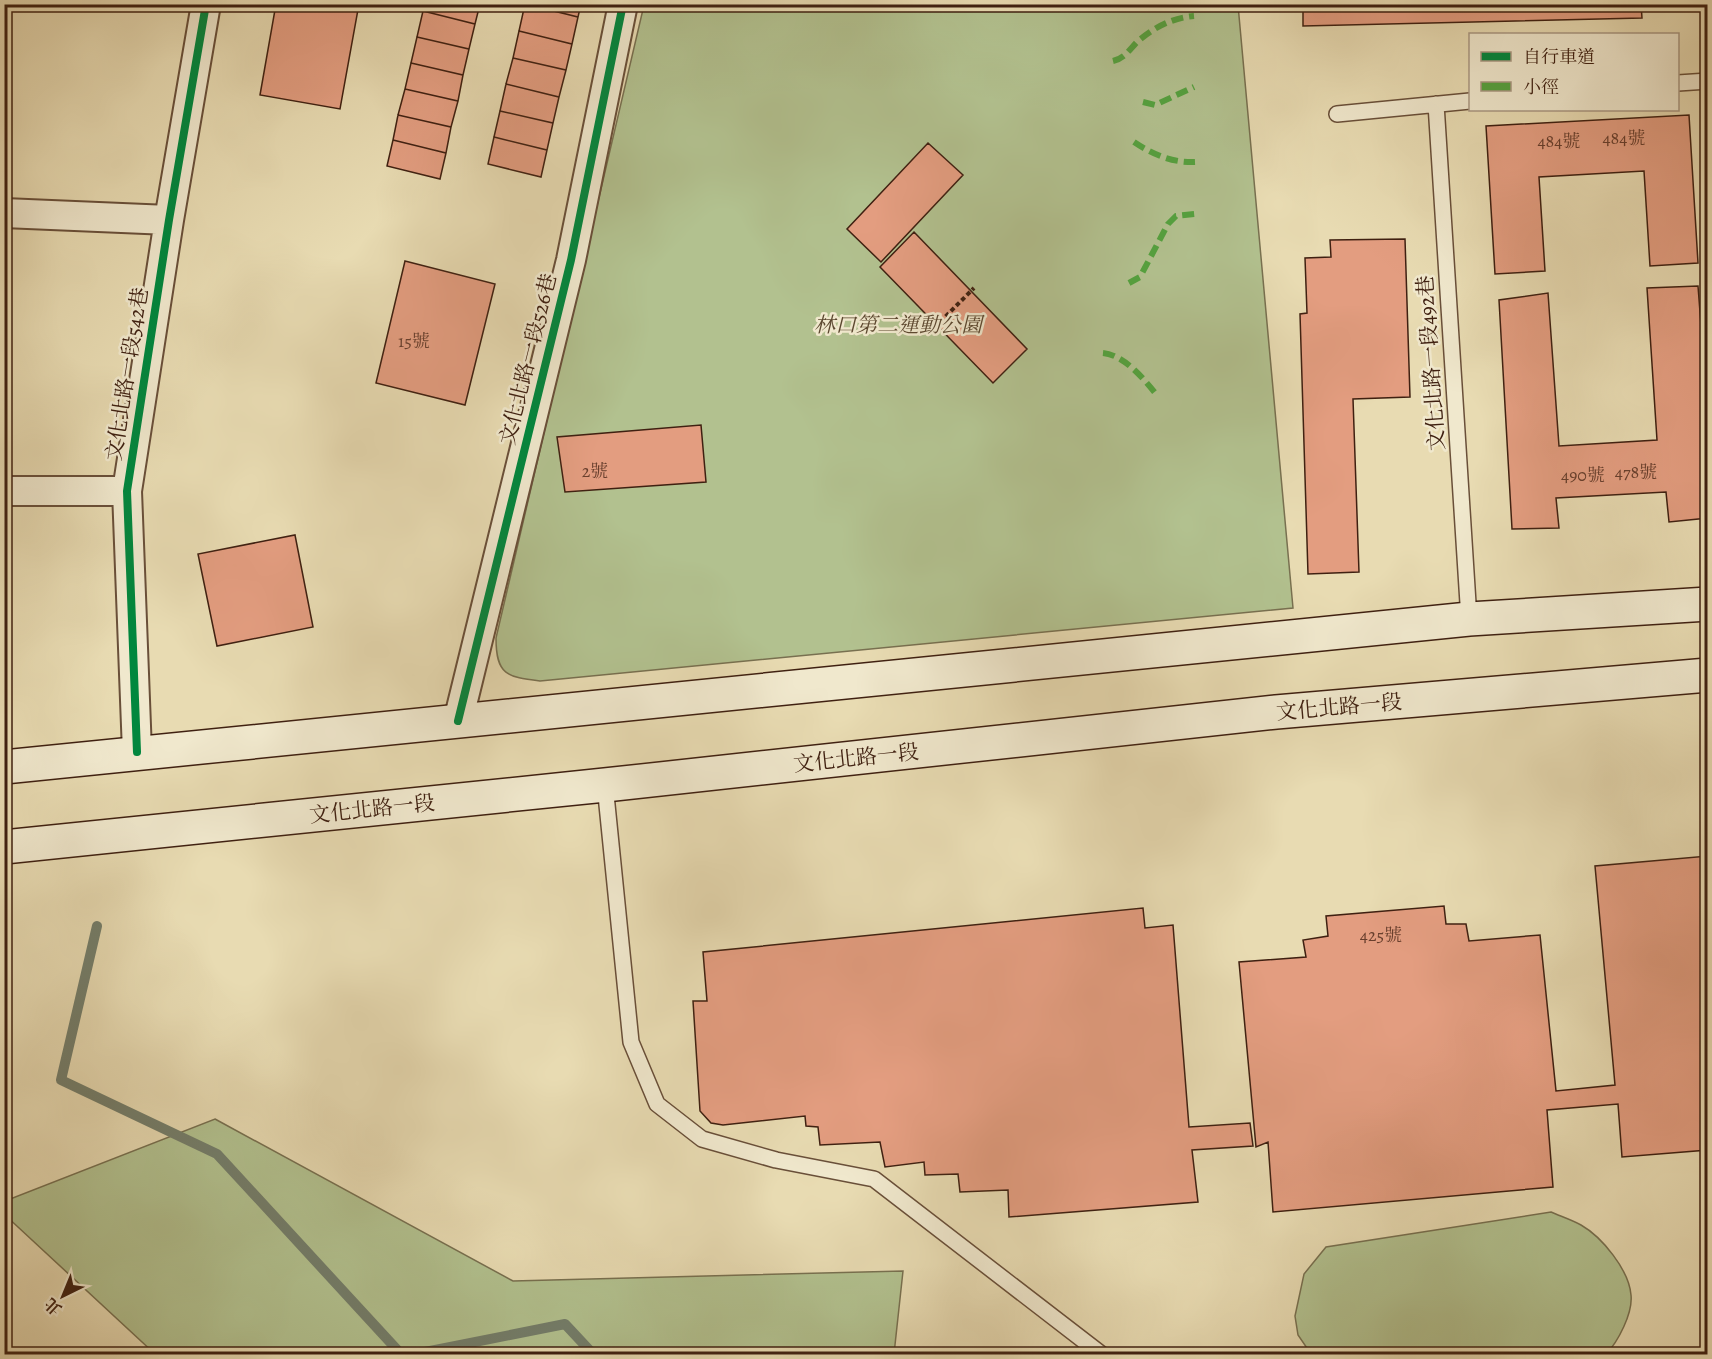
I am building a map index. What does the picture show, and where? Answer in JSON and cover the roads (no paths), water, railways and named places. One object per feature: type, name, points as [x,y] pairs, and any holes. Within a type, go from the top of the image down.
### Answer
[{"type":"main road","points":[[4,767],[1469,619],[1707,604]]},
{"type":"main road","name":"文化北路一段","points":[[4,847],[1276,712],[1707,675]]},
{"type":"street","name":"文化北路一段542巷","points":[[136,752],[127,491],[169,220],[206,4]]},
{"type":"street","name":"文化北路一段526巷","points":[[458,721],[571,260],[623,4]]},
{"type":"street","points":[[4,213],[169,220]]},
{"type":"street","points":[[4,491],[127,491]]},
{"type":"lane","points":[[1679,83],[1707,81]]},
{"type":"lane","points":[[1337,114],[1469,101]]},
{"type":"lane","name":"文化北路一段492巷","points":[[1436,104],[1469,619]]},
{"type":"lane","points":[[605,785],[631,1042],[657,1104],[702,1139],[776,1161],[874,1179],[1101,1354]]},
{"type":"waterway","points":[[97,926],[61,1080],[217,1154],[401,1354]]},
{"type":"waterway","points":[[415,1354],[565,1324],[593,1354]]},
{"type":"park label","name":"林口第二運動公園","points":[[898,325]]}]
